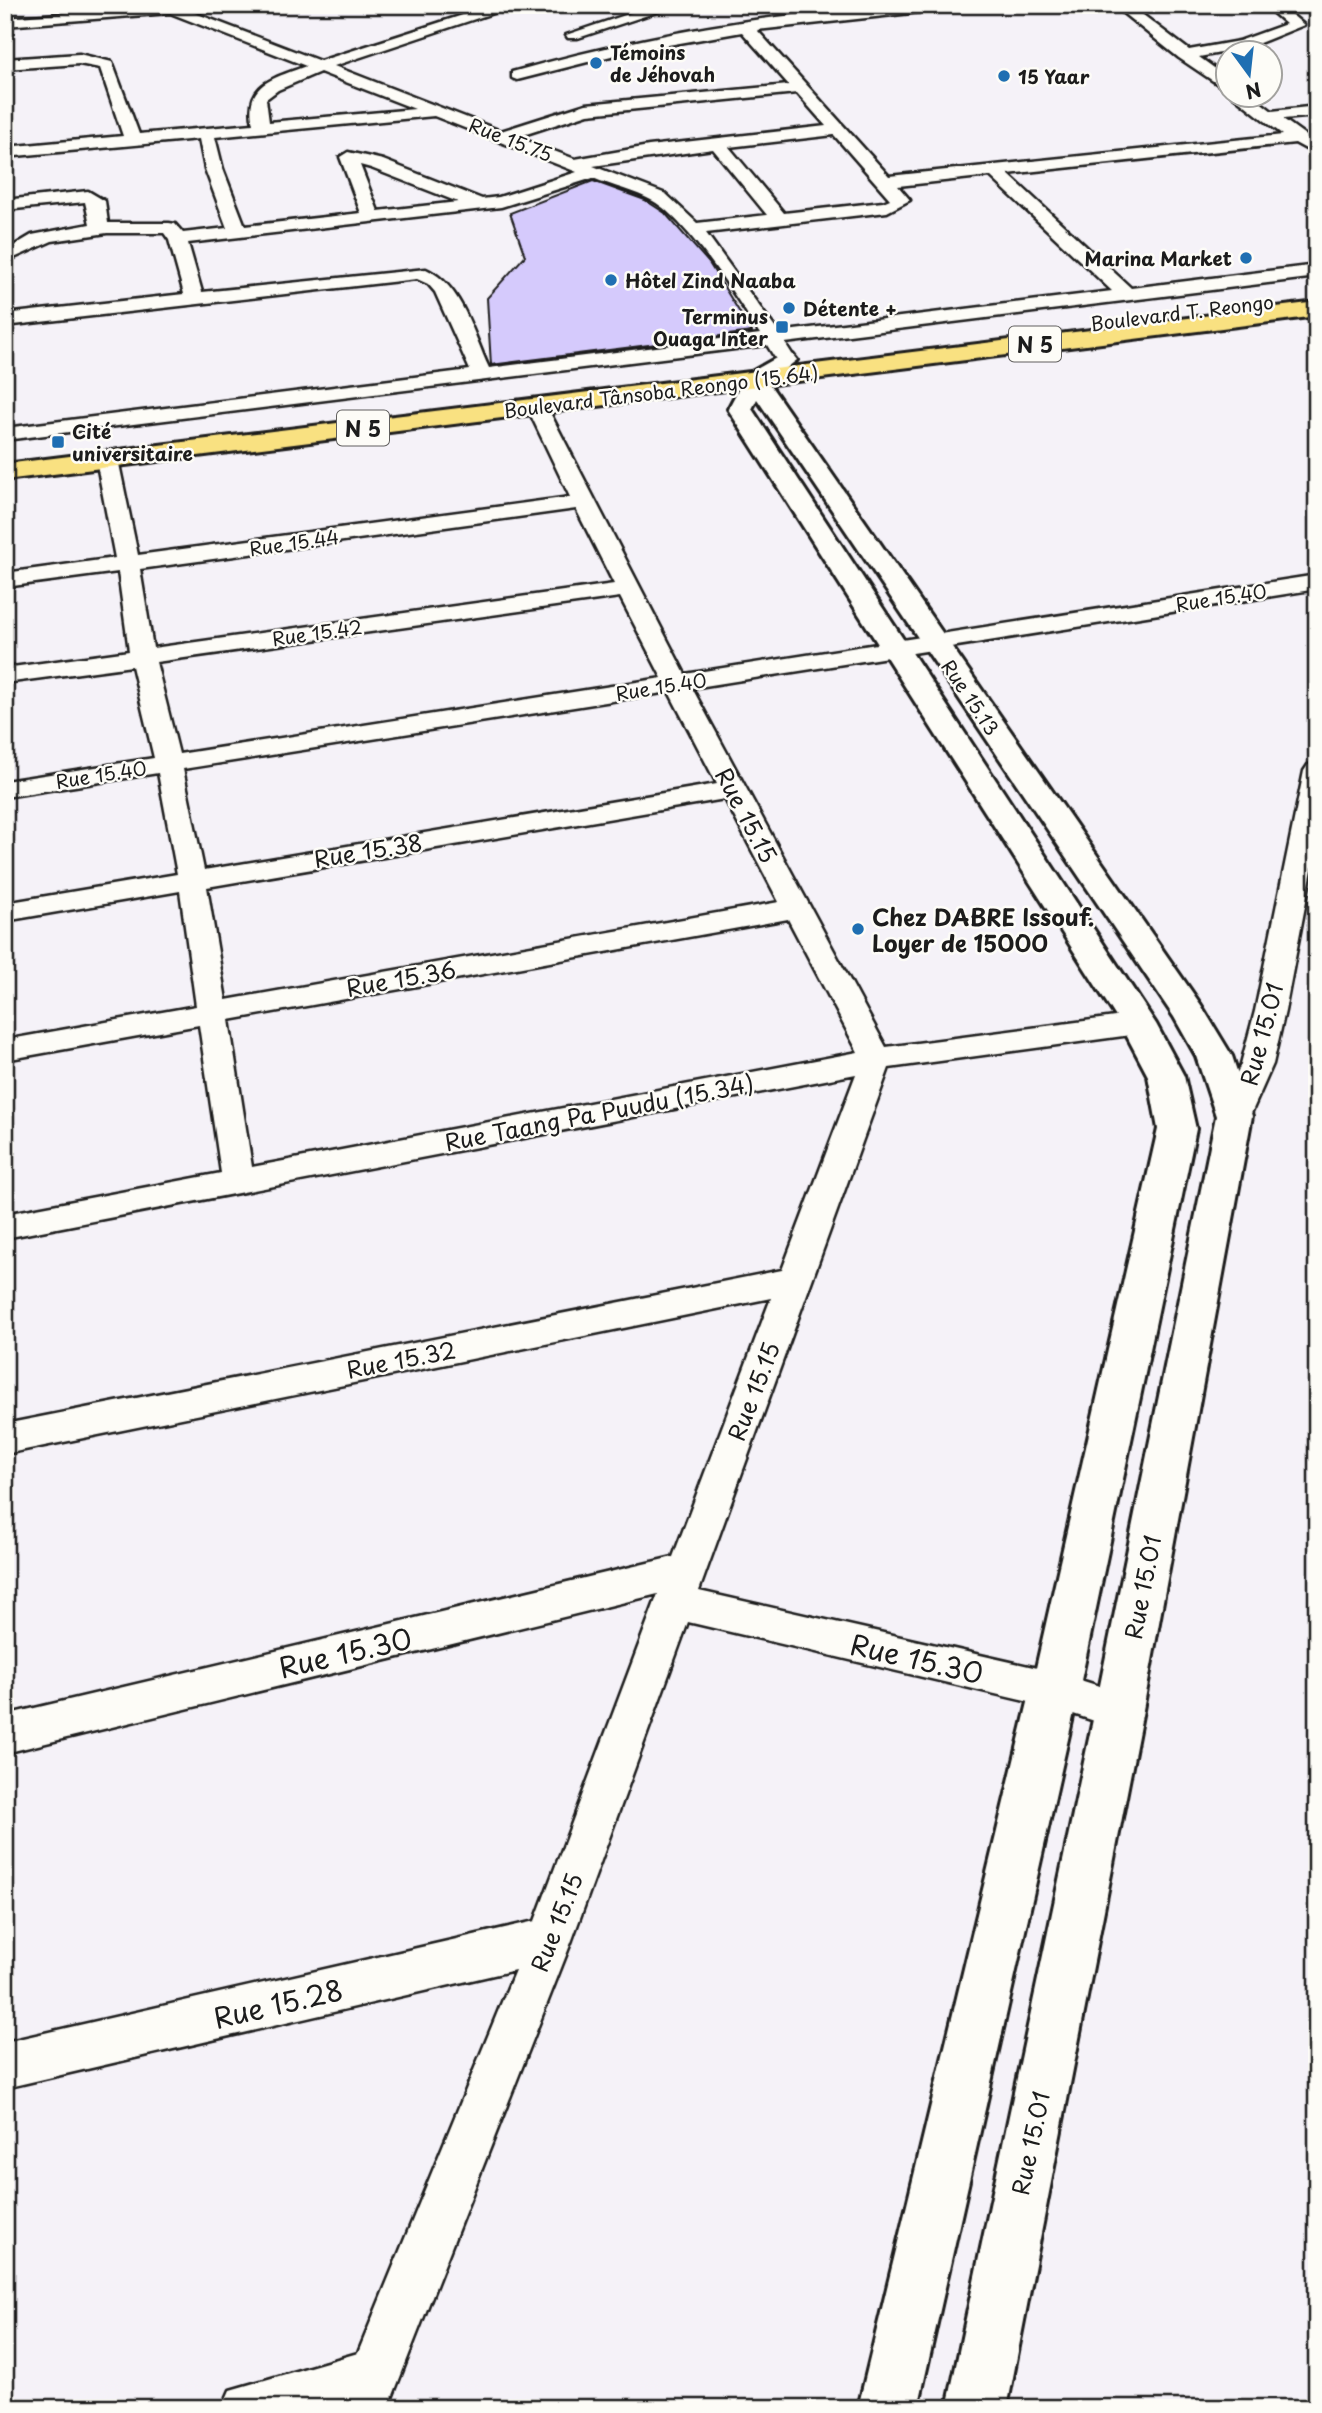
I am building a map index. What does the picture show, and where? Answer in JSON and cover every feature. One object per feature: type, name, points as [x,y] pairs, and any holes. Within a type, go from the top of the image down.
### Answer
[{"type":"highway","name":"Boulevard T. Reongo","points":[[6,444],[785,360],[1317,296]]},
{"type":"highway","name":"Boulevard Tânsoba Reongo (15.64)","points":[[6,444],[107,460],[1317,309]]},
{"type":"main road","points":[[754,380],[785,360]]},
{"type":"main road","name":"Rue 15.13","points":[[1138,1024],[740,409],[754,380],[774,405],[1189,1013],[1214,1056],[1234,1116]]},
{"type":"main road","points":[[888,2408],[1055,1690],[1176,1142],[1176,1113],[1166,1076],[1138,1024]]},
{"type":"main road","name":"Rue 15.01","points":[[976,2408],[1119,1710],[1234,1116]]},
{"type":"street","points":[[262,129],[257,101],[260,95],[278,83],[322,65],[510,5]]},
{"type":"street","points":[[517,75],[588,54],[714,32],[894,8],[948,5]]},
{"type":"street","points":[[1120,5],[1214,77]]},
{"type":"street","points":[[1184,55],[1242,45],[1299,20],[1272,5]]},
{"type":"street","points":[[5,22],[171,7]]},
{"type":"street","name":"Rue 15.75","points":[[171,7],[435,111],[597,171],[670,203],[773,338],[785,360]]},
{"type":"street","points":[[573,35],[685,9],[714,32]]},
{"type":"street","points":[[691,229],[887,207],[899,202],[900,198],[746,27]]},
{"type":"street","points":[[5,64],[79,59],[107,65],[116,99],[133,141]]},
{"type":"street","points":[[502,136],[586,108],[802,88]]},
{"type":"street","points":[[1257,108],[1317,151]]},
{"type":"street","points":[[5,152],[435,111]]},
{"type":"street","points":[[1268,116],[1317,111]]},
{"type":"street","points":[[577,164],[839,130]]},
{"type":"street","points":[[206,134],[215,169],[238,232]]},
{"type":"street","points":[[886,182],[1298,138]]},
{"type":"street","points":[[718,144],[779,219]]},
{"type":"street","points":[[372,218],[348,157],[377,164],[480,204]]},
{"type":"street","points":[[178,239],[480,204],[541,191],[597,171]]},
{"type":"street","points":[[995,171],[1126,294]]},
{"type":"street","points":[[5,205],[88,196],[96,201],[100,230]]},
{"type":"street","points":[[5,257],[36,240],[100,230],[158,226],[169,229],[178,239],[194,297]]},
{"type":"street","points":[[6,444],[482,374],[1317,271]]},
{"type":"street","points":[[5,320],[419,273],[428,275],[444,291],[482,374]]},
{"type":"street","name":"Rue 15.15","points":[[368,2392],[550,1940],[877,1059],[731,790],[679,684],[582,502],[537,407]]},
{"type":"street","points":[[107,460],[128,564],[142,657],[169,764],[192,879],[238,1180]]},
{"type":"street","name":"Rue 15.44","points":[[5,580],[582,502]]},
{"type":"street","name":"Rue 15.40","points":[[5,789],[1317,582]]},
{"type":"street","name":"Rue 15.42","points":[[5,676],[629,589]]},
{"type":"street","name":"Rue 15.01","points":[[1234,1116],[1257,1064],[1270,1011],[1317,771]]},
{"type":"street","name":"Rue 15.38","points":[[5,912],[731,790]]},
{"type":"street","name":"Rue 15.36","points":[[5,1050],[797,908]]},
{"type":"street","name":"Rue Taang Pa Puudu (15.34)","points":[[5,1226],[877,1059],[1138,1024]]},
{"type":"street","name":"Rue 15.32","points":[[5,1439],[796,1280]]},
{"type":"street","name":"Rue 15.30","points":[[5,1734],[679,1587],[1119,1710]]},
{"type":"street","name":"Rue 15.28","points":[[5,2065],[550,1940]]},
{"type":"street","points":[[248,2408],[368,2392]]},
{"type":"building","name":"Hôtel Zind Naaba","points":[[593,181],[645,200],[665,213],[709,263],[752,332],[491,365],[487,298],[525,256],[510,213]]},
{"type":"place","name":"Témoins de Jéhovah","points":[[596,63]]},
{"type":"place","name":"15 Yaar","points":[[1004,76]]},
{"type":"place","name":"Marina Market","points":[[1246,258]]},
{"type":"place","name":"Hôtel Zind Naaba","points":[[611,280]]},
{"type":"place","name":"Détente +","points":[[789,308]]},
{"type":"place","name":"Terminus Ouaga Inter","points":[[782,327]]},
{"type":"place","name":"Cité universitaire","points":[[58,442]]},
{"type":"place","name":"Chez DABRE Issouf. Loyer de 15000","points":[[858,929]]}]
